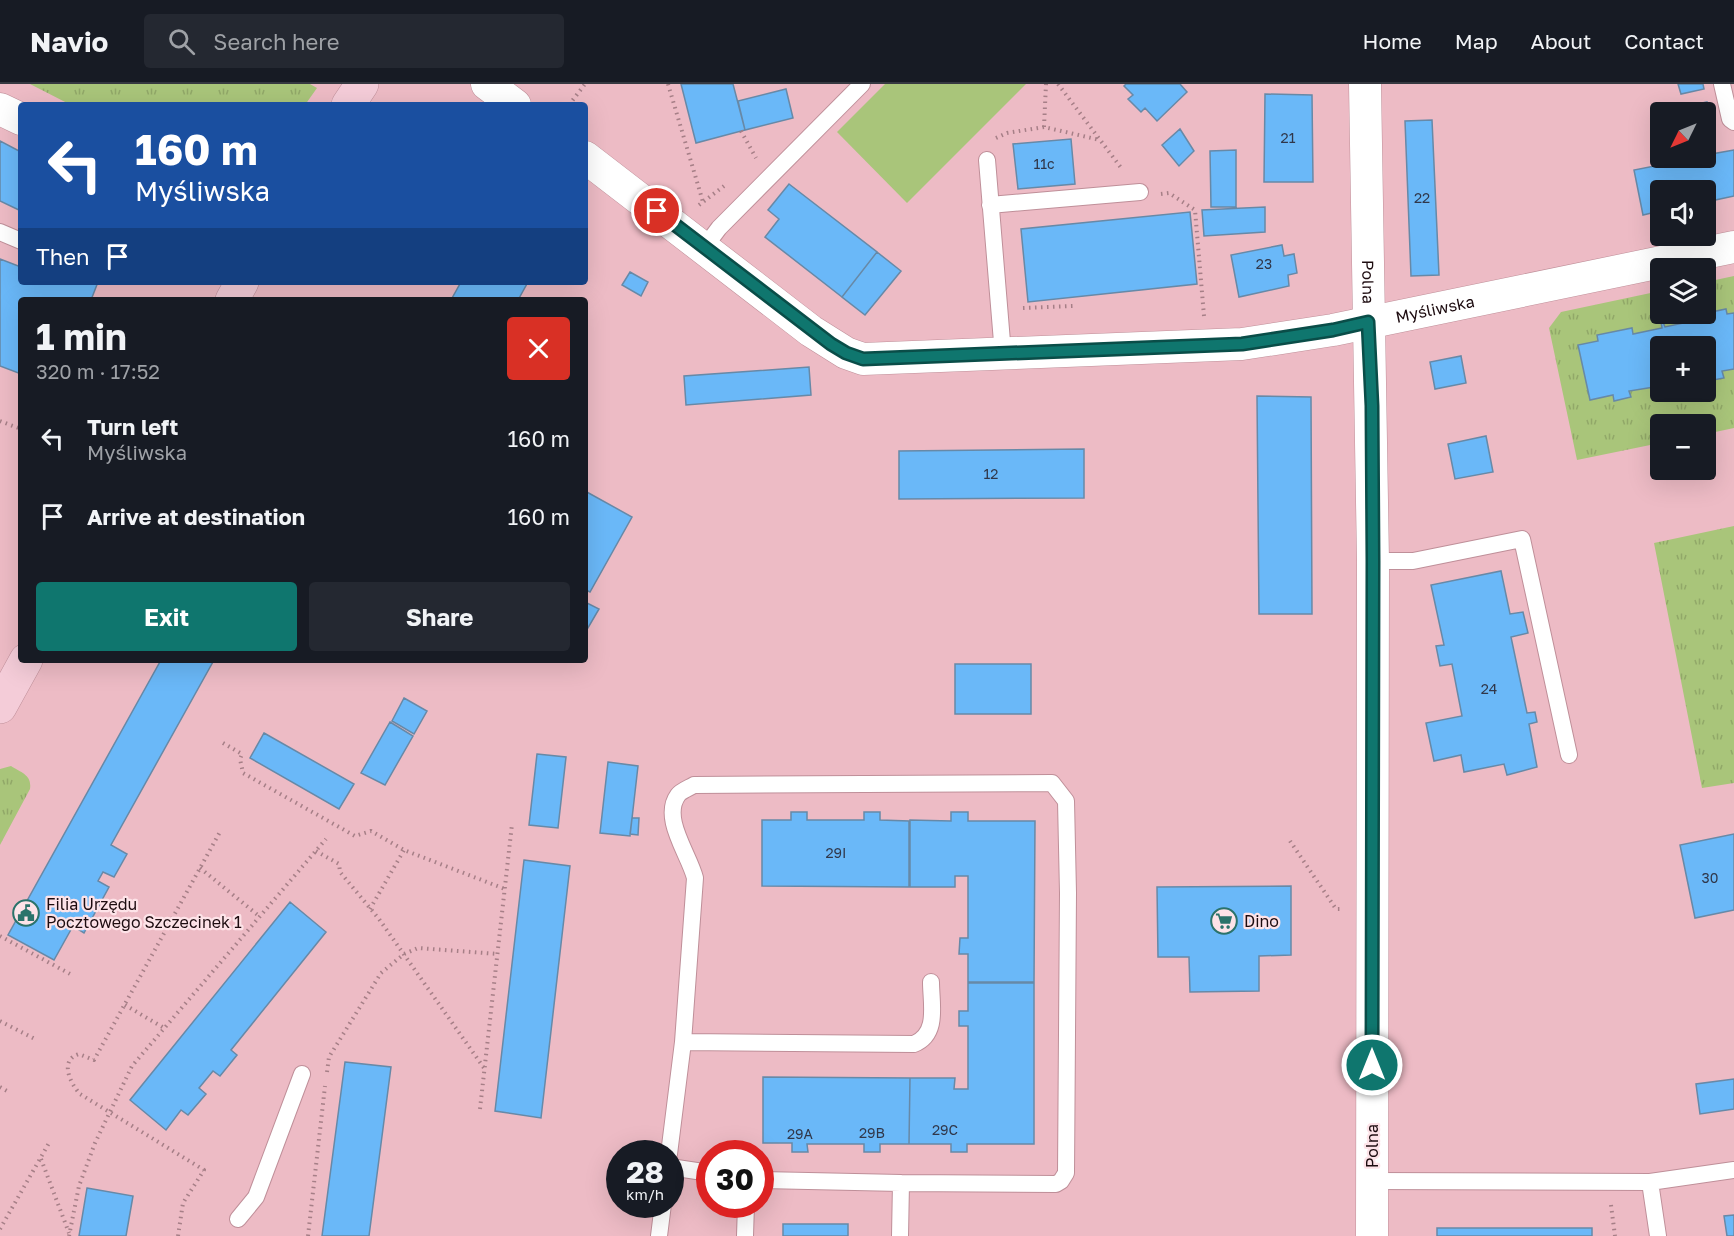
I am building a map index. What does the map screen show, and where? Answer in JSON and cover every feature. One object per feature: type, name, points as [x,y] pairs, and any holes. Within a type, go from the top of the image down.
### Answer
[{"type":"street","points":[[350,102],[362,84]]},
{"type":"street","points":[[487,84],[511,102]]},
{"type":"street","name":"Polna","points":[[1365,84],[1373,561],[1372,1236]]},
{"type":"street","points":[[0,108],[18,117]]},
{"type":"street","name":"Myśliwska","points":[[588,159],[812,331],[846,353],[863,359],[1242,344],[1333,330],[1734,246]]},
{"type":"street","points":[[0,707],[24,663]]},
{"type":"lane","points":[[704,248],[719,228],[862,84]]},
{"type":"lane","points":[[1722,84],[1730,119],[1734,122]]},
{"type":"lane","points":[[987,160],[1003,354]]},
{"type":"lane","points":[[990,205],[1140,192]]},
{"type":"lane","points":[[0,232],[18,240]]},
{"type":"lane","points":[[1373,561],[1413,561],[1522,539],[1569,755]]},
{"type":"lane","points":[[671,1140],[684,1042],[695,878],[692,865],[673,825],[672,807],[678,794],[694,785],[1052,783],[1066,801],[1068,893],[1066,1173],[1061,1181],[1056,1184],[901,1184],[774,1180]]},
{"type":"lane","points":[[684,1042],[914,1044],[926,1037],[932,1026],[931,982]]},
{"type":"lane","points":[[238,1219],[256,1197],[302,1074]]},
{"type":"lane","points":[[1372,1181],[1650,1182],[1734,1170]]},
{"type":"lane","points":[[1650,1182],[1658,1236]]},
{"type":"lane","points":[[900,1236],[901,1184]]},
{"type":"lane","points":[[659,1236],[661,1218]]},
{"type":"lane","points":[[745,1236],[746,1218]]},
{"type":"path","points":[[570,102],[585,84]]},
{"type":"path","points":[[668,84],[703,202]]},
{"type":"path","points":[[1044,127],[1046,84]]},
{"type":"path","points":[[1058,84],[1142,195],[1168,193],[1195,210],[1205,326]]},
{"type":"path","points":[[987,160],[988,148],[994,139],[1007,133],[1044,127],[1101,140]]},
{"type":"path","points":[[741,131],[756,159]]},
{"type":"path","points":[[1018,308],[1073,306]]},
{"type":"path","points":[[0,421],[18,428]]},
{"type":"path","points":[[223,743],[242,754],[240,759],[243,773],[355,836],[371,831],[404,850],[506,889]]},
{"type":"path","points":[[480,1109],[512,824]]},
{"type":"path","points":[[178,1236],[183,1203],[204,1170],[80,1094],[70,1082],[68,1067],[73,1056],[79,1054],[94,1060],[221,830]]},
{"type":"path","points":[[69,1235],[79,1186],[95,1143],[132,1066],[326,839]]},
{"type":"path","points":[[1290,841],[1336,909],[1346,909]]},
{"type":"path","points":[[370,909],[404,850]]},
{"type":"path","points":[[316,851],[339,864],[340,872],[404,954],[485,1069]]},
{"type":"path","points":[[200,868],[260,916]]},
{"type":"path","points":[[0,936],[72,975]]},
{"type":"path","points":[[308,1236],[328,1057],[381,973],[404,954],[418,948],[498,954]]},
{"type":"path","points":[[125,1005],[164,1028]]},
{"type":"path","points":[[0,1021],[37,1040]]},
{"type":"path","points":[[0,1087],[9,1092]]},
{"type":"path","points":[[0,1229],[49,1143]]},
{"type":"path","points":[[40,1158],[69,1235]]},
{"type":"path","points":[[1610,1198],[1615,1236]]},
{"type":"green space","points":[[30,84],[310,84],[317,88],[307,102],[65,102]]},
{"type":"green space","points":[[885,84],[1026,84],[907,203],[837,132]]},
{"type":"green space","points":[[1734,276],[1734,428],[1716,432],[1716,414],[1650,414],[1650,445],[1577,460],[1549,328],[1561,312],[1650,293],[1650,324],[1716,324],[1716,280]]},
{"type":"green space","points":[[1734,526],[1734,783],[1702,788],[1654,543]]},
{"type":"green space","points":[[11,766],[28,777],[30,789],[0,845],[0,769]]},
{"type":"building","points":[[681,84],[733,84],[745,130],[696,143]]},
{"type":"building","points":[[1126,84],[1180,84],[1187,92],[1157,121],[1145,108],[1141,112],[1128,99],[1133,95],[1124,86]]},
{"type":"building","points":[[1678,84],[1703,84],[1704,89],[1681,94]]},
{"type":"building","points":[[786,89],[793,118],[745,130],[738,101]]},
{"type":"building","points":[[1265,94],[1312,95],[1313,182],[1264,182]]},
{"type":"building","points":[[1432,120],[1439,275],[1411,276],[1405,121]]},
{"type":"building","points":[[1180,129],[1194,151],[1179,166],[1162,145]]},
{"type":"building","points":[[1071,139],[1075,184],[1018,189],[1013,144]]},
{"type":"building","points":[[0,141],[18,150],[18,210],[0,201]]},
{"type":"building","points":[[1236,150],[1236,207],[1211,207],[1210,151]]},
{"type":"building","points":[[1734,150],[1734,196],[1716,200],[1716,180],[1650,180],[1650,213],[1643,215],[1634,170],[1650,167],[1716,168],[1716,153]]},
{"type":"building","points":[[789,184],[877,252],[842,297],[765,237],[779,219],[768,210]]},
{"type":"building","points":[[1265,207],[1265,232],[1204,236],[1202,210]]},
{"type":"building","points":[[1190,212],[1197,284],[1028,302],[1021,229]]},
{"type":"building","points":[[1282,245],[1284,256],[1294,254],[1297,273],[1288,275],[1289,286],[1239,297],[1231,255]]},
{"type":"building","points":[[877,252],[901,271],[865,315],[842,297]]},
{"type":"building","points":[[0,259],[18,266],[18,285],[97,285],[92,297],[18,297],[18,373],[0,366]]},
{"type":"building","points":[[630,272],[648,282],[641,296],[622,285]]},
{"type":"building","points":[[459,285],[526,285],[520,297],[453,297]]},
{"type":"building","points":[[1726,309],[1727,314],[1734,313],[1734,369],[1722,371],[1724,378],[1716,380],[1716,336],[1650,336],[1650,388],[1629,391],[1631,397],[1614,401],[1613,395],[1590,400],[1578,345],[1598,341],[1597,335],[1632,328],[1633,334],[1662,328],[1661,324],[1665,327],[1679,324],[1716,324],[1716,311]]},
{"type":"building","points":[[1461,356],[1466,383],[1435,389],[1430,362]]},
{"type":"building","points":[[809,367],[811,395],[686,405],[684,376]]},
{"type":"building","points":[[1257,396],[1311,397],[1312,614],[1259,614]]},
{"type":"building","points":[[1486,436],[1493,472],[1455,479],[1448,444]]},
{"type":"building","points":[[1084,449],[1084,498],[899,499],[899,451]]},
{"type":"building","points":[[588,493],[632,517],[590,592],[588,591]]},
{"type":"building","points":[[1501,571],[1510,614],[1523,612],[1528,633],[1511,637],[1527,713],[1535,712],[1537,722],[1529,724],[1537,767],[1507,775],[1504,764],[1464,772],[1461,755],[1434,761],[1426,723],[1462,716],[1452,664],[1440,666],[1436,646],[1444,645],[1431,585]]},
{"type":"building","points":[[588,604],[599,609],[588,628]]},
{"type":"building","points":[[159,663],[212,663],[111,845],[127,854],[114,877],[103,872],[98,881],[109,887],[84,933],[73,926],[54,960],[8,935]]},
{"type":"building","points":[[955,664],[1031,664],[1031,714],[955,714]]},
{"type":"building","points":[[404,698],[427,711],[414,734],[392,721]]},
{"type":"building","points":[[390,722],[413,736],[385,785],[361,773]]},
{"type":"building","points":[[264,733],[354,784],[339,809],[250,758]]},
{"type":"building","points":[[537,754],[566,757],[558,828],[529,825]]},
{"type":"building","points":[[608,762],[638,766],[630,836],[600,833]]},
{"type":"building","points":[[791,812],[807,812],[807,820],[864,820],[864,812],[880,812],[880,820],[909,821],[909,887],[762,886],[762,820],[791,820]]},
{"type":"building","points":[[951,812],[968,812],[968,821],[1035,821],[1034,982],[968,982],[968,954],[959,954],[960,938],[968,938],[968,876],[955,876],[955,887],[910,887],[910,820],[951,821]]},
{"type":"building","points":[[632,818],[639,818],[638,835],[630,834]]},
{"type":"building","points":[[1734,834],[1734,910],[1695,918],[1680,845]]},
{"type":"building","points":[[524,860],[570,866],[541,1118],[495,1111]]},
{"type":"building","name":"Dino","points":[[1291,886],[1291,955],[1259,956],[1259,991],[1190,992],[1189,957],[1158,957],[1157,887]]},
{"type":"building","points":[[290,902],[326,932],[231,1050],[237,1055],[220,1076],[213,1071],[199,1088],[206,1094],[188,1115],[181,1110],[166,1130],[130,1100]]},
{"type":"building","points":[[968,983],[1034,983],[1034,1144],[967,1144],[967,1152],[951,1152],[951,1144],[909,1144],[910,1078],[955,1078],[954,1089],[968,1089],[968,1026],[959,1026],[959,1011],[968,1011]]},
{"type":"building","points":[[345,1062],[391,1067],[369,1236],[322,1236]]},
{"type":"building","points":[[763,1077],[910,1078],[909,1144],[880,1144],[880,1152],[864,1152],[864,1144],[807,1144],[808,1152],[792,1152],[792,1143],[774,1143],[774,1140],[763,1140]]},
{"type":"building","points":[[1734,1079],[1734,1109],[1700,1114],[1696,1084]]},
{"type":"building","points":[[87,1188],[133,1196],[126,1236],[79,1236]]},
{"type":"building","points":[[1734,1215],[1734,1236],[1727,1236],[1724,1216]]},
{"type":"building","points":[[783,1224],[848,1224],[848,1236],[783,1236]]},
{"type":"building","points":[[1437,1228],[1592,1228],[1592,1236],[1437,1236]]},
{"type":"place","name":"Filia Urzędu Pocztowego Szczecinek 1","points":[[26,913]]},
{"type":"place","name":"Dino","points":[[1224,921]]},
{"type":"route","points":[[657,211],[812,331],[846,353],[863,359],[1242,344],[1333,330],[1368,322],[1372,406],[1373,561],[1372,1065]]}]
